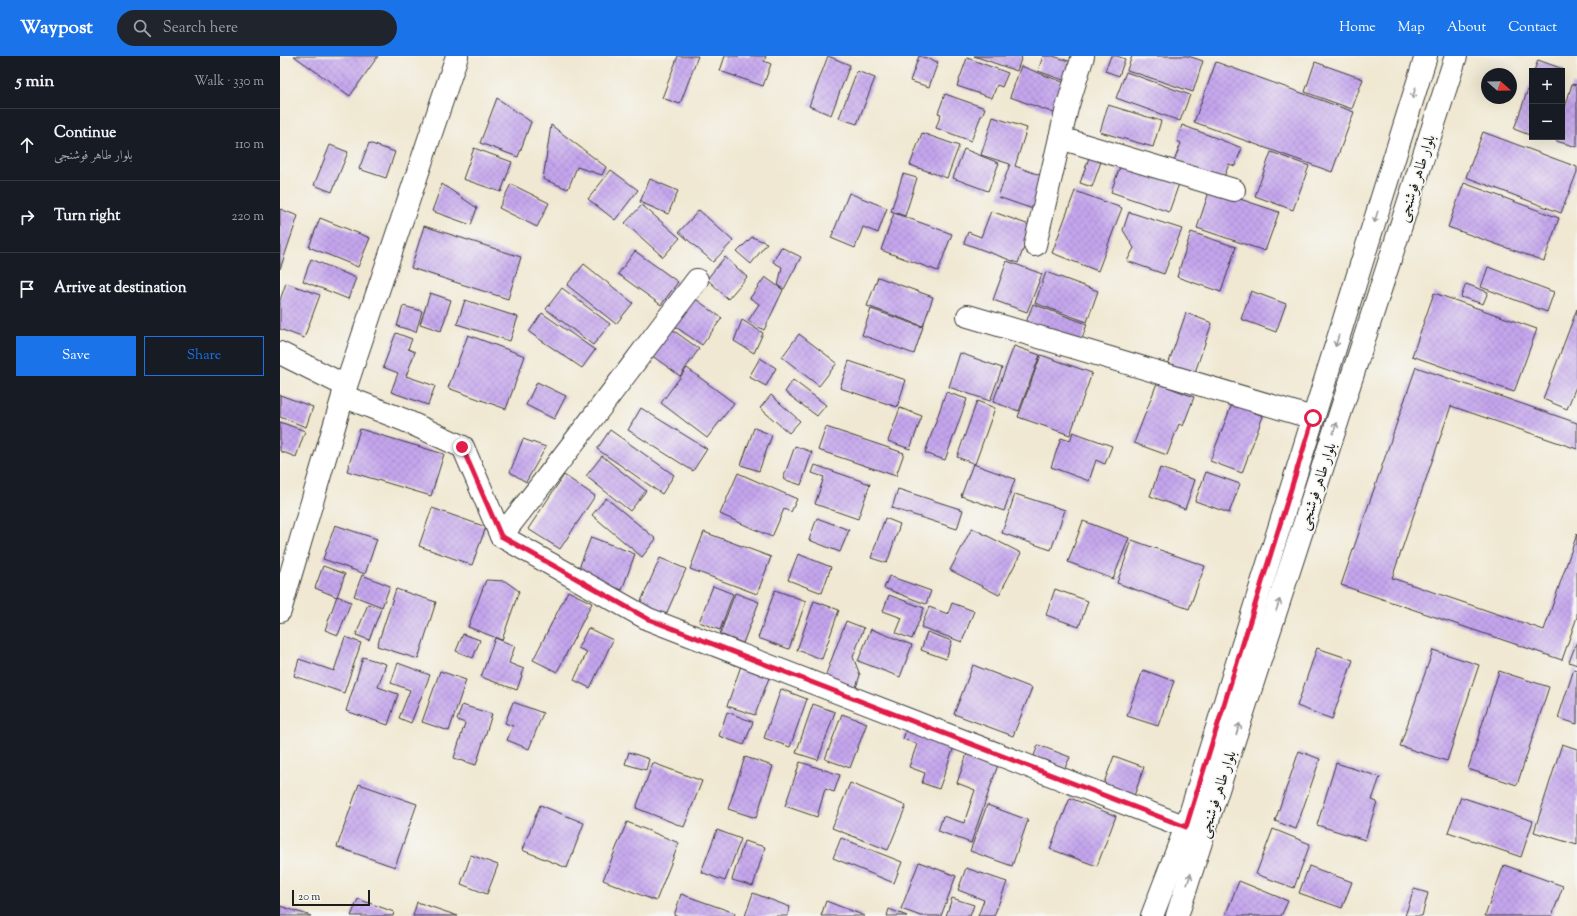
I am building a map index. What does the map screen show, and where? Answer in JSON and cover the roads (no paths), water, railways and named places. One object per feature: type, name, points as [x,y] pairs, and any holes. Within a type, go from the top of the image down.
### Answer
[{"type":"street","points":[[280,611],[344,391],[457,56]]},
{"type":"street","points":[[1035,245],[1067,108],[1083,56]]},
{"type":"street","name":"بلوار طاهر فوشنجی","points":[[1152,916],[1186,827],[1426,56]]},
{"type":"street","name":"بلوار طاهر فوشنجی","points":[[1177,916],[1456,56]]},
{"type":"street","points":[[1060,138],[1234,190]]},
{"type":"street","points":[[501,536],[564,457],[624,375],[697,280]]},
{"type":"street","points":[[968,316],[1313,418]]},
{"type":"street","points":[[280,353],[344,391],[462,447],[501,536],[648,619],[1186,827]]}]
